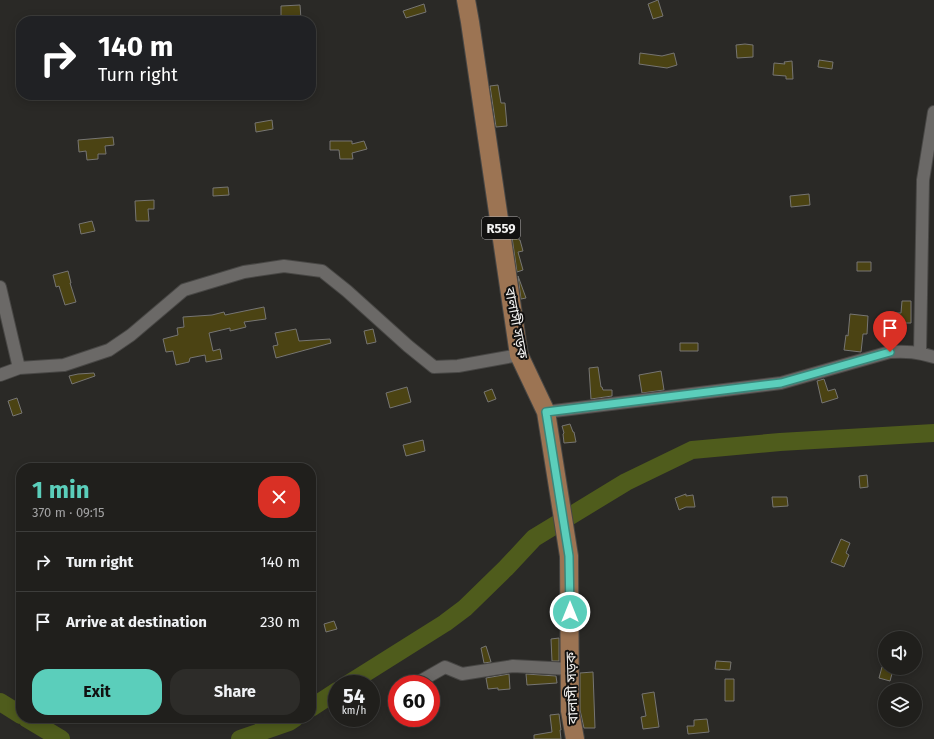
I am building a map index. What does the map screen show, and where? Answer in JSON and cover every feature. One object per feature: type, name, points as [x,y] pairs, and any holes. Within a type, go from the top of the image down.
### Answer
[{"type":"main road","name":"বালাসী সড়ক","points":[[466,0],[519,355],[546,412],[569,556],[570,711],[575,739]]},
{"type":"street","points":[[920,353],[923,180],[934,112]]},
{"type":"street","points":[[0,375],[19,368],[64,365],[109,350],[131,335],[184,290],[244,272],[284,266],[322,271],[434,367],[458,366],[519,355]]},
{"type":"street","points":[[0,287],[19,368]]},
{"type":"street","points":[[546,412],[781,383],[890,352],[908,350],[934,357]]},
{"type":"street","points":[[432,675],[445,668],[462,674],[513,666],[570,669]]},
{"type":"building","points":[[658,0],[663,16],[653,19],[648,4]]},
{"type":"building","points":[[424,4],[426,12],[406,18],[403,11]]},
{"type":"building","points":[[300,5],[301,16],[281,16],[281,6]]},
{"type":"building","points":[[736,45],[753,45],[753,57],[737,58]]},
{"type":"building","points":[[640,53],[662,56],[674,53],[677,65],[667,68],[639,64]]},
{"type":"building","points":[[819,60],[833,62],[832,69],[818,67]]},
{"type":"building","points":[[792,61],[793,79],[786,79],[786,76],[773,75],[774,63],[785,64],[784,62]]},
{"type":"building","points":[[498,85],[501,103],[505,103],[507,126],[496,127],[490,86]]},
{"type":"building","points":[[272,120],[273,129],[256,132],[255,123]]},
{"type":"building","points":[[113,137],[114,145],[105,146],[106,154],[98,154],[98,159],[87,160],[86,151],[79,152],[78,140]]},
{"type":"building","points":[[330,141],[352,141],[352,144],[364,141],[367,149],[352,153],[353,159],[340,159],[339,150],[330,150]]},
{"type":"building","points":[[228,187],[229,195],[213,196],[213,188]]},
{"type":"building","points":[[809,194],[810,205],[791,207],[790,196]]},
{"type":"building","points":[[154,200],[154,209],[148,209],[149,221],[136,221],[135,201]]},
{"type":"building","points":[[92,221],[95,231],[81,234],[79,224]]},
{"type":"building","points":[[515,222],[523,251],[518,252],[523,270],[517,272],[510,223]]},
{"type":"building","points":[[857,262],[871,262],[871,271],[857,271]]},
{"type":"building","points":[[68,271],[76,302],[65,305],[59,286],[56,287],[53,275]]},
{"type":"building","points":[[518,276],[526,298],[521,299]]},
{"type":"building","points":[[902,301],[911,301],[911,323],[895,323],[895,313],[901,313]]},
{"type":"building","points":[[264,307],[266,319],[244,322],[246,327],[230,331],[230,328],[209,333],[213,351],[220,349],[222,359],[206,362],[205,355],[190,358],[189,362],[176,365],[173,351],[166,352],[163,339],[178,335],[177,328],[184,327],[183,317],[212,315],[224,312],[225,315]]},
{"type":"building","points":[[850,314],[868,316],[867,334],[863,334],[861,352],[844,350],[846,335],[848,336]]},
{"type":"building","points":[[896,327],[899,336],[890,339],[887,330]]},
{"type":"building","points":[[296,329],[299,341],[330,339],[331,343],[276,358],[273,346],[278,345],[275,333]]},
{"type":"building","points":[[373,329],[376,342],[367,344],[364,331]]},
{"type":"building","points":[[680,343],[698,343],[698,351],[680,351]]},
{"type":"building","points":[[598,367],[601,387],[603,390],[612,390],[612,396],[591,399],[589,368]]},
{"type":"building","points":[[661,371],[664,390],[642,393],[639,375]]},
{"type":"building","points":[[94,373],[95,376],[72,384],[69,376],[78,374]]},
{"type":"building","points":[[824,379],[828,391],[835,389],[838,398],[822,403],[817,381]]},
{"type":"building","points":[[407,387],[411,402],[390,408],[386,393]]},
{"type":"building","points":[[492,389],[496,399],[488,402],[484,392]]},
{"type":"building","points":[[17,398],[22,413],[13,416],[8,401]]},
{"type":"building","points":[[570,424],[574,432],[576,442],[564,443],[562,426]]},
{"type":"building","points":[[423,440],[425,451],[406,456],[403,445]]},
{"type":"building","points":[[867,475],[868,487],[860,488],[859,476]]},
{"type":"building","points":[[686,494],[686,496],[693,495],[695,507],[686,507],[679,510],[675,498]]},
{"type":"building","points":[[772,497],[787,497],[788,506],[773,507]]},
{"type":"building","points":[[841,539],[850,543],[846,553],[849,555],[844,567],[831,562]]},
{"type":"building","points":[[334,621],[337,629],[326,632],[324,624]]},
{"type":"building","points":[[559,638],[559,661],[552,661],[551,639]]},
{"type":"building","points":[[486,646],[491,662],[484,663],[481,648]]},
{"type":"building","points":[[716,661],[731,662],[730,670],[715,669]]},
{"type":"building","points":[[593,672],[595,728],[584,728],[580,710],[580,673]]},
{"type":"building","points":[[509,674],[510,689],[488,689],[486,678]]},
{"type":"building","points":[[526,674],[556,676],[557,683],[527,685]]},
{"type":"building","points":[[880,675],[892,675],[890,681],[879,678]]},
{"type":"building","points":[[725,679],[734,679],[734,701],[725,701]]},
{"type":"building","points":[[654,692],[659,727],[643,729],[641,717],[646,716],[642,694]]},
{"type":"building","points":[[559,714],[561,739],[534,739],[534,735],[552,732],[550,715]]},
{"type":"building","points":[[707,719],[709,732],[688,734],[687,726],[694,726],[694,720]]},
{"type":"waterway","points":[[362,675],[445,623],[465,608],[534,538],[626,482],[692,450],[780,442],[934,433]]},
{"type":"waterway","points":[[316,705],[328,697]]},
{"type":"waterway","points":[[0,702],[16,712]]},
{"type":"waterway","points":[[34,723],[61,739]]},
{"type":"waterway","points":[[240,739],[286,723]]},
{"type":"route","points":[[570,612],[569,556],[546,412],[781,383],[890,352]]}]
